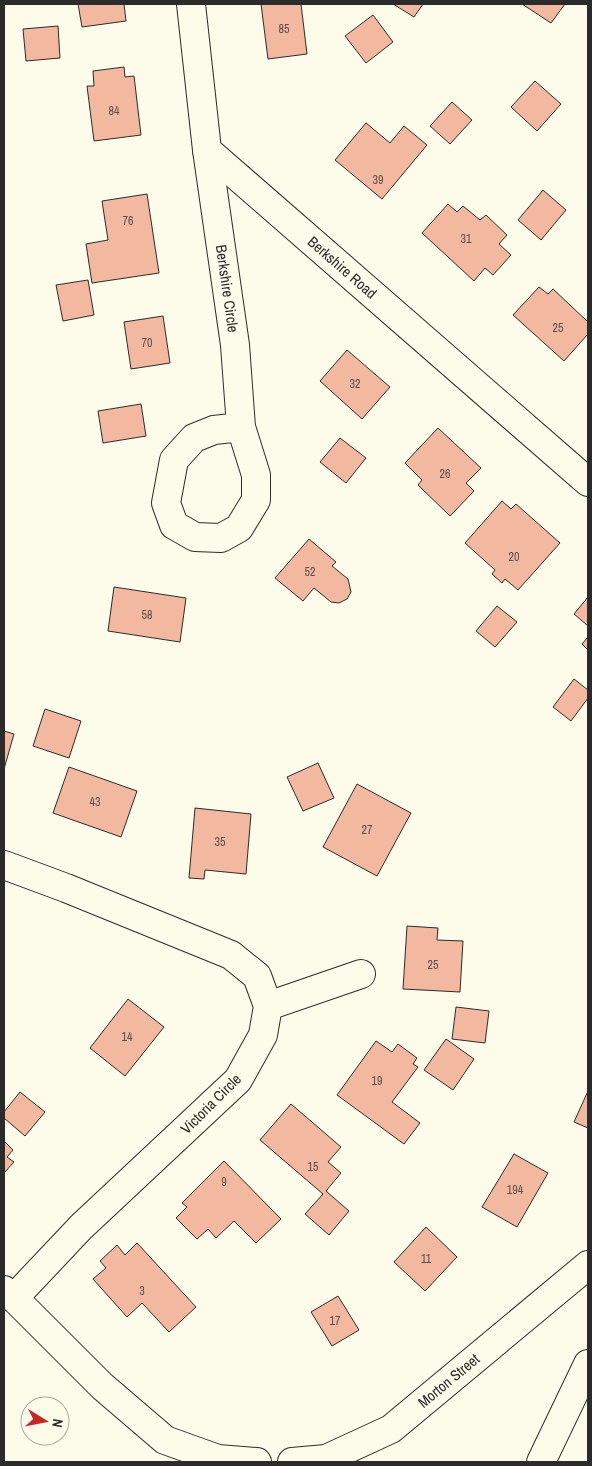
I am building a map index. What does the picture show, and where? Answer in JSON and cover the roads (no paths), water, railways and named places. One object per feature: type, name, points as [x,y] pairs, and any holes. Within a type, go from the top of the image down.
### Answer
[{"type":"street","points":[[191,4],[208,150]]},
{"type":"street","name":"Berkshire Circle","points":[[208,150],[234,345],[241,427]]},
{"type":"street","name":"Berkshire Road","points":[[208,150],[588,482]]},
{"type":"street","name":"Victoria Circle","points":[[4,865],[231,955],[257,976],[268,1006],[263,1035],[238,1080],[9,1294]]},
{"type":"street","points":[[268,1006],[361,974]]},
{"type":"street","name":"Morton Street","points":[[292,1462],[326,1459],[391,1429],[588,1265]]},
{"type":"street","points":[[9,1294],[102,1386],[165,1440],[218,1459],[257,1462]]},
{"type":"street","points":[[541,1462],[588,1364]]}]
